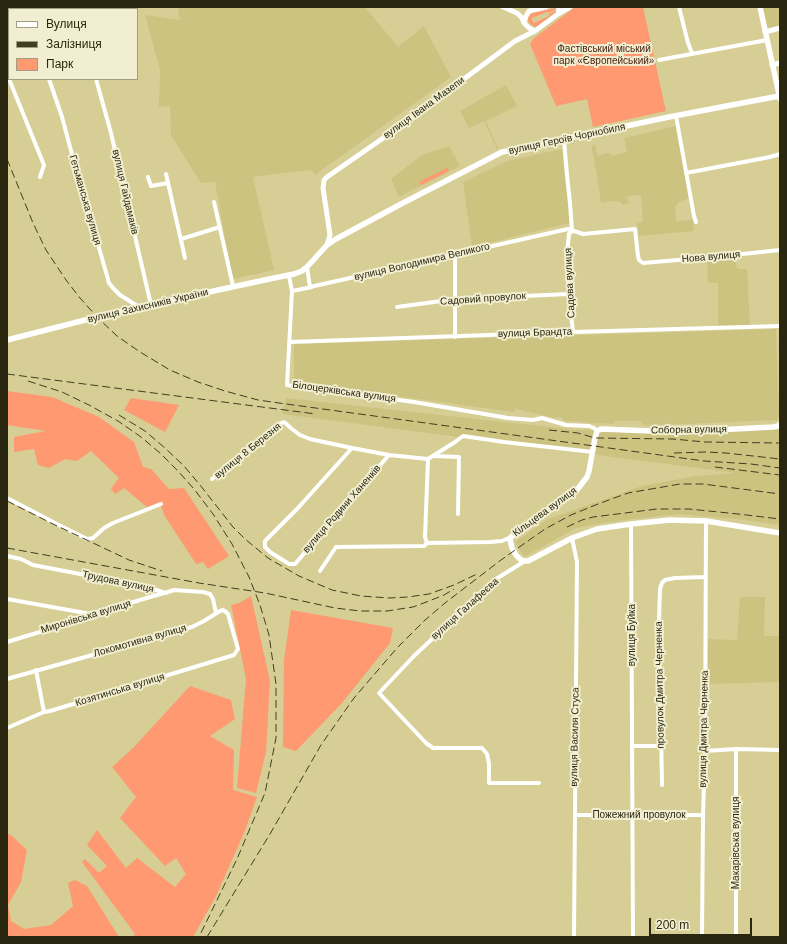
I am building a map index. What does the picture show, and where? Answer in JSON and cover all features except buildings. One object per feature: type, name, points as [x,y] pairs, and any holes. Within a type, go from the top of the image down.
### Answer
[{"type":"main road","points":[[760,7],[780,98]]},
{"type":"main road","name":"вулиця Героїв Чорнобиля","points":[[327,245],[401,204],[502,152],[676,116],[780,98]]},
{"type":"main road","points":[[290,276],[307,268],[327,245]]},
{"type":"main road","name":"вулиця Захисників України","points":[[7,340],[97,317],[233,286],[290,276]]},
{"type":"main road","name":"Соборна вулиця","points":[[597,431],[601,429],[678,432],[778,426],[780,424]]},
{"type":"main road","name":"Кільцева вулиця","points":[[511,537],[549,508],[576,491],[589,472],[597,431]]},
{"type":"main road","name":"вулиця Галафеєва","points":[[525,561],[528,561],[572,538],[597,529],[631,524],[670,520],[706,521],[780,533]]},
{"type":"main road","points":[[511,537],[510,544],[513,551],[519,558],[525,561]]},
{"type":"street","points":[[503,7],[517,13],[525,24],[535,31]]},
{"type":"street","points":[[517,13],[546,7]]},
{"type":"street","points":[[558,7],[558,14]]},
{"type":"street","points":[[558,14],[570,7]]},
{"type":"street","points":[[679,7],[692,53]]},
{"type":"street","points":[[524,37],[526,16],[529,10]]},
{"type":"street","name":"вулиця Івана Мазепи","points":[[327,245],[330,235],[323,188],[324,180],[327,177],[402,125],[515,41],[535,31],[558,14]]},
{"type":"street","points":[[765,32],[780,28]]},
{"type":"street","points":[[659,60],[767,40]]},
{"type":"street","points":[[772,65],[780,63]]},
{"type":"street","points":[[9,80],[44,165],[40,177]]},
{"type":"street","name":"Гетьманська вулиця","points":[[49,80],[62,117],[109,284],[120,295],[139,308]]},
{"type":"street","name":"вулиця Гайдамаків","points":[[96,80],[111,133],[151,305]]},
{"type":"street","points":[[676,116],[696,222]]},
{"type":"street","name":"Садова вулиця","points":[[564,140],[572,229],[569,234],[567,253],[572,332]]},
{"type":"street","points":[[686,173],[780,154]]},
{"type":"street","points":[[166,174],[185,258]]},
{"type":"street","points":[[148,178],[151,186],[168,183]]},
{"type":"street","points":[[214,202],[233,286]]},
{"type":"street","points":[[181,239],[220,227]]},
{"type":"street","name":"вулиця Володимира Великого","points":[[292,291],[572,229],[583,234],[635,229],[638,256],[642,263]]},
{"type":"street","name":"Нова вулиця","points":[[642,263],[780,250]]},
{"type":"street","points":[[455,254],[455,336]]},
{"type":"street","points":[[307,268],[310,287]]},
{"type":"street","name":"Білоцерківська вулиця","points":[[290,276],[292,291],[287,385],[414,402],[508,418],[533,420],[542,418],[566,425],[589,426],[597,431]]},
{"type":"street","name":"Садовий провулок","points":[[397,307],[456,299],[569,294]]},
{"type":"street","name":"вулиця Брандта","points":[[290,342],[780,326]]},
{"type":"street","name":"вулиця 8 Березня","points":[[212,480],[279,424],[284,422],[300,435],[310,439],[352,448]]},
{"type":"street","points":[[352,448],[389,455],[428,459],[463,436],[592,452]]},
{"type":"street","name":"вулиця Родини Ханенків","points":[[352,448],[297,509],[265,541],[265,546],[270,552],[289,564],[295,564],[389,455]]},
{"type":"street","points":[[433,456],[459,457],[458,514]]},
{"type":"street","points":[[427,543],[425,537],[428,459]]},
{"type":"street","points":[[7,498],[87,538],[93,538],[104,528],[113,523],[161,504]]},
{"type":"street","name":"вулиця Дмитра Черненка","points":[[702,937],[705,751],[706,521]]},
{"type":"street","name":"вулиця Буйка","points":[[631,524],[633,937]]},
{"type":"street","name":"Кільцева вулиця","points":[[320,571],[336,547],[424,546],[427,543],[502,541],[511,537]]},
{"type":"street","name":"вулиця Василя Стуса","points":[[572,538],[577,562],[574,937]]},
{"type":"street","name":"Трудова вулиця","points":[[7,556],[21,559],[33,565],[148,587],[165,593],[174,590],[203,592],[210,594],[213,599],[216,613]]},
{"type":"street","name":"вулиця Галафеєва","points":[[525,561],[496,579],[414,656],[379,692],[426,743],[433,748],[482,748],[487,754],[489,764],[489,783],[539,783]]},
{"type":"street","name":"провулок Дмитра Черненка","points":[[662,785],[660,676],[658,652],[660,589],[662,583],[666,580],[675,578],[705,577]]},
{"type":"street","name":"Миронівська вулиця","points":[[7,642],[92,614],[165,593]]},
{"type":"street","points":[[7,599],[92,614]]},
{"type":"street","name":"Козятинська вулиця","points":[[7,728],[44,712],[234,655],[238,649],[228,614],[224,610],[216,613]]},
{"type":"street","name":"Локомотивна вулиця","points":[[7,679],[192,627],[216,613]]},
{"type":"street","points":[[36,670],[44,712]]},
{"type":"street","points":[[633,746],[661,746]]},
{"type":"street","points":[[705,751],[736,749],[780,750]]},
{"type":"street","name":"Макарівська вулиця","points":[[736,749],[736,937]]},
{"type":"street","name":"Пожежний провулок","points":[[575,815],[703,815]]},
{"type":"shaded area","points":[[178,7],[365,7],[398,47],[424,26],[451,77],[315,175],[312,170],[253,177],[274,270],[233,279],[215,182],[201,183],[171,135],[170,106],[159,107],[160,70],[145,15],[180,20]]},
{"type":"shaded area","points":[[762,7],[780,7],[780,27],[770,29],[767,27]]},
{"type":"shaded area","points":[[506,85],[517,106],[486,121],[498,148],[497,149],[484,121],[469,128],[460,111]]},
{"type":"shaded area","points":[[676,126],[689,198],[679,202],[675,207],[676,221],[693,220],[694,231],[639,236],[637,223],[643,222],[641,195],[627,196],[629,203],[622,205],[621,202],[612,201],[601,203],[591,146],[595,145],[597,156],[608,153],[612,156],[627,152],[624,138]]},
{"type":"shaded area","points":[[449,146],[460,166],[399,197],[391,179],[422,155]]},
{"type":"shaded area","points":[[562,149],[570,223],[472,247],[463,182],[507,161]]},
{"type":"shaded area","points":[[735,259],[737,268],[747,269],[750,326],[718,326],[718,283],[708,283],[707,261]]},
{"type":"shaded area","points":[[776,329],[779,417],[777,420],[642,425],[642,421],[615,421],[614,424],[564,421],[561,417],[555,418],[515,409],[514,412],[294,382],[294,344]]},
{"type":"shaded area","points":[[286,398],[576,430],[780,430],[780,525],[746,520],[678,514],[608,522],[576,528],[524,557],[515,542],[548,519],[642,486],[696,476],[736,473],[282,414]]},
{"type":"shaded area","points":[[740,597],[765,597],[764,636],[780,636],[780,682],[708,684],[708,639],[737,640]]},
{"type":"green space","name":"Фастівський міський парк «Європейський»","points":[[575,7],[643,7],[666,111],[593,127],[587,99],[556,106],[530,44],[533,39]]},
{"type":"green space","points":[[555,8],[557,9],[532,18],[534,23],[558,10],[538,26],[535,27],[528,21],[529,16],[532,13]]},
{"type":"green space","points":[[447,168],[449,171],[421,185],[419,182]]},
{"type":"green space","points":[[7,391],[52,397],[99,417],[134,442],[143,467],[151,469],[169,489],[184,488],[229,556],[208,569],[203,562],[196,564],[164,515],[160,502],[147,507],[124,488],[115,494],[111,489],[119,478],[91,451],[77,461],[65,459],[49,468],[38,465],[34,449],[14,452],[14,437],[46,431],[7,425]]},
{"type":"green space","points":[[131,398],[179,405],[165,432],[124,410]]},
{"type":"green space","points":[[251,596],[270,681],[266,752],[256,793],[237,788],[246,679],[231,605],[239,603]]},
{"type":"green space","points":[[291,610],[393,628],[390,643],[342,703],[296,751],[283,747],[284,660]]},
{"type":"green space","points":[[190,686],[231,700],[235,719],[210,736],[234,750],[233,790],[257,797],[244,833],[216,896],[193,937],[132,937],[135,934],[82,862],[85,859],[99,873],[107,866],[87,845],[97,830],[126,868],[137,858],[175,887],[186,874],[176,858],[165,866],[120,818],[136,797],[112,767],[133,748]]},
{"type":"green space","points":[[7,834],[11,835],[27,850],[21,882],[8,905],[11,921],[24,929],[51,925],[73,906],[68,883],[75,880],[87,886],[119,937],[7,937]]},
{"type":"railway","points":[[7,159],[33,223],[46,250],[80,298],[117,336],[170,370],[198,382],[258,400],[704,461],[751,464],[780,468]]},
{"type":"railway","points":[[7,374],[316,414]]},
{"type":"railway","points":[[28,381],[62,392],[89,405],[118,421],[141,437],[160,453],[194,489],[213,514],[232,544],[249,577],[260,605],[269,635],[276,684],[276,738],[265,793],[237,859],[199,937]]},
{"type":"railway","points":[[119,415],[145,431],[184,466],[233,527],[245,539],[268,558],[299,576],[332,590],[361,596],[389,598],[429,594],[454,585],[477,574]]},
{"type":"railway","points":[[549,430],[578,433],[595,438],[780,443]]},
{"type":"railway","points":[[674,453],[726,453],[780,459]]},
{"type":"railway","points":[[715,467],[780,475]]},
{"type":"railway","points":[[207,937],[270,834],[321,745],[354,698],[397,648],[424,621],[445,603],[501,560],[545,529],[571,515],[628,493],[680,484],[703,484],[780,494]]},
{"type":"railway","points":[[7,501],[129,560],[162,571]]},
{"type":"railway","points":[[567,527],[593,517],[657,509],[689,509],[780,519]]},
{"type":"railway","points":[[7,548],[199,583],[265,593],[335,608],[360,611],[387,611],[413,607],[444,595],[454,589]]}]
